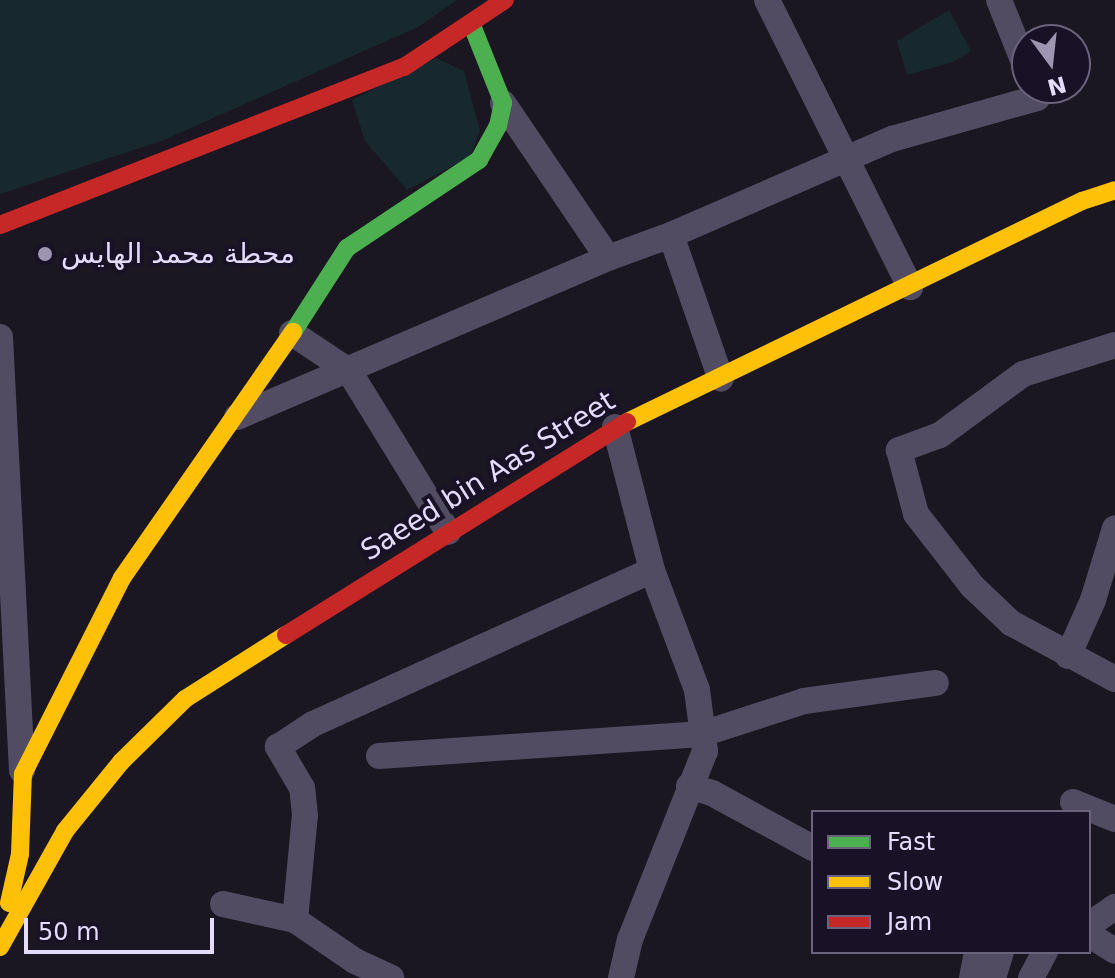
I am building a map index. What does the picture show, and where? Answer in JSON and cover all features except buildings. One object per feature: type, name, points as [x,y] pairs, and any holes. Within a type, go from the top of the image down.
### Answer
[{"type":"street","points":[[0,225],[404,67],[505,0]]},
{"type":"street","points":[[767,0],[910,287]]},
{"type":"street","points":[[999,0],[1011,30]]},
{"type":"street","points":[[471,23],[503,103],[608,258]]},
{"type":"street","points":[[23,774],[122,578],[236,417],[347,248],[479,160],[498,126],[503,103]]},
{"type":"street","points":[[236,417],[892,139],[1016,104]]},
{"type":"street","name":"Saeed bin Aas Street","points":[[0,946],[65,831],[121,762],[185,699],[615,427],[721,379],[1082,201],[1115,190]]},
{"type":"street","points":[[671,235],[721,379]]},
{"type":"street","points":[[292,333],[349,371],[448,532]]},
{"type":"street","points":[[0,337],[23,774],[0,946]]},
{"type":"street","points":[[1115,345],[1023,374],[940,435],[899,450],[916,514],[972,586],[1011,623],[1115,679]]},
{"type":"street","points":[[615,427],[652,570],[697,690],[705,751],[630,939],[621,978]]},
{"type":"street","points":[[1068,656],[1093,600],[1115,528]]},
{"type":"street","points":[[295,920],[305,815],[302,788],[278,747],[313,724],[652,570]]},
{"type":"street","points":[[379,756],[702,734],[804,701],[936,683]]},
{"type":"street","points":[[689,786],[712,793],[811,847]]},
{"type":"street","points":[[1073,802],[1115,819]]},
{"type":"street","points":[[223,904],[295,920],[355,961],[391,978]]},
{"type":"street","points":[[1091,925],[1115,907]]},
{"type":"street","points":[[1091,936],[1115,951]]},
{"type":"street","points":[[972,978],[977,954]]},
{"type":"street","points":[[993,978],[1000,954]]},
{"type":"street","points":[[1031,978],[1044,954]]},
{"type":"green space","points":[[0,0],[457,0],[420,26],[164,140],[0,194]]},
{"type":"green space","points":[[949,10],[971,51],[953,62],[907,75],[897,41]]},
{"type":"green space","points":[[436,58],[464,71],[480,131],[470,157],[407,190],[365,141],[352,100]]},
{"type":"traffic: fast","points":[[293,332],[347,248],[479,160],[498,126],[503,103],[471,23]]},
{"type":"traffic: slow","points":[[627,422],[1082,201],[1115,190]]},
{"type":"traffic: slow","points":[[9,903],[20,854],[23,774],[122,578],[293,332]]},
{"type":"traffic: slow","points":[[0,947],[65,831],[121,762],[185,699],[286,635]]},
{"type":"traffic: jam","points":[[0,225],[404,67],[505,0]]},
{"type":"traffic: jam","points":[[286,635],[627,422]]},
{"type":"place","name":"محطة محمد الهايس","points":[[45,254]]}]
